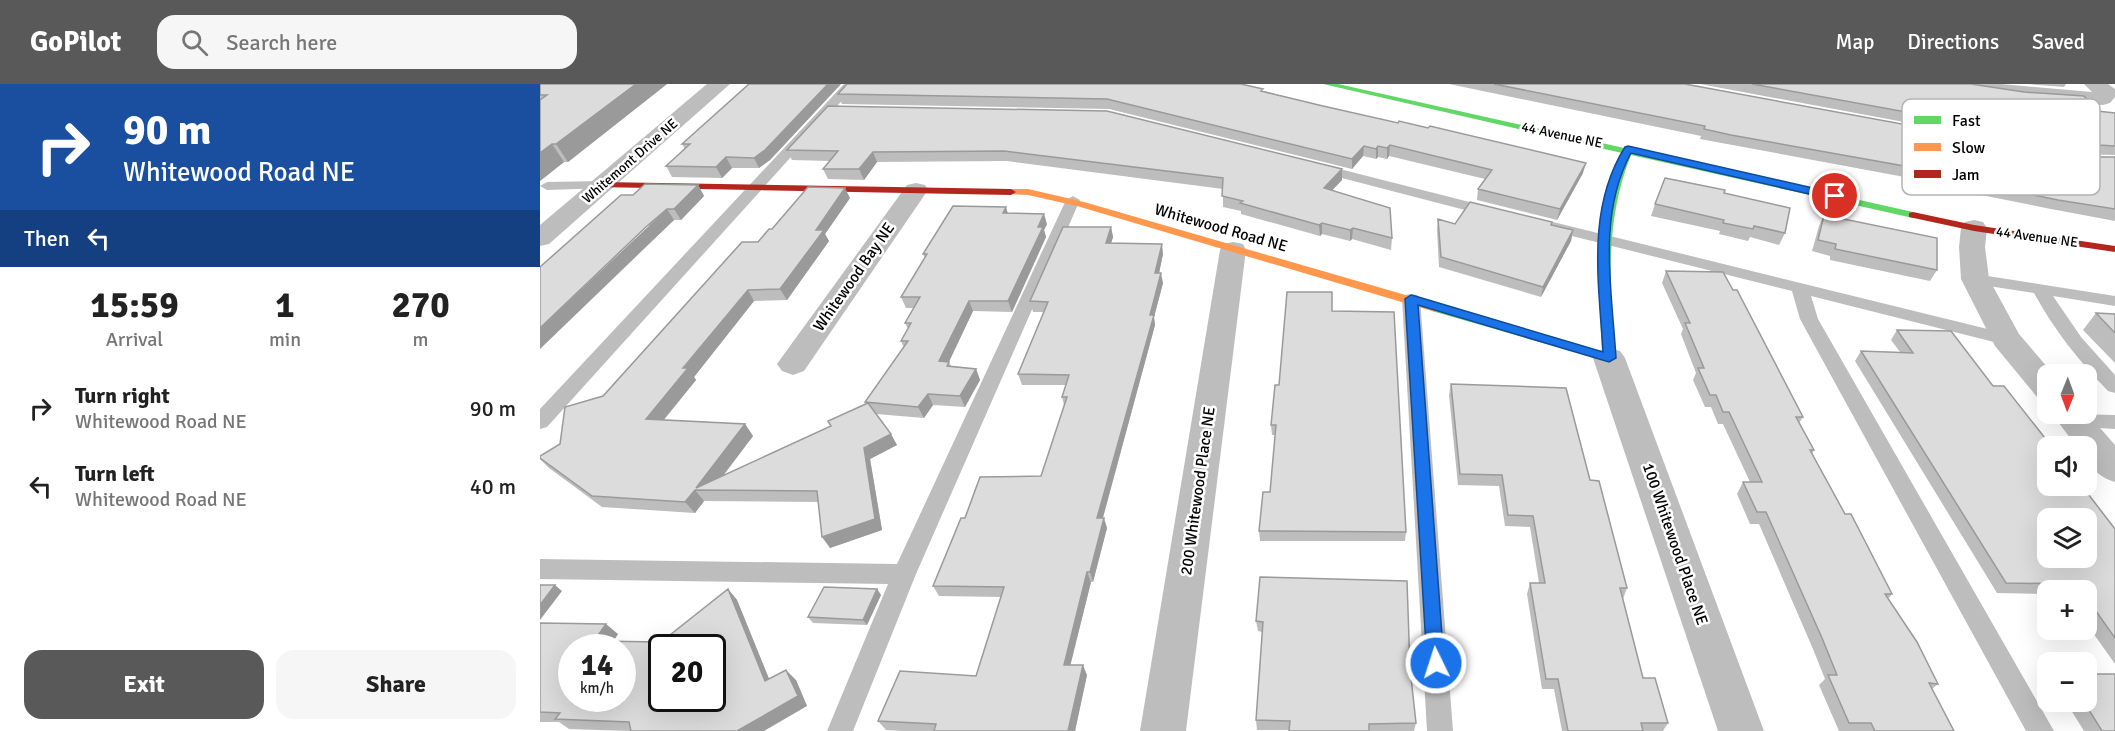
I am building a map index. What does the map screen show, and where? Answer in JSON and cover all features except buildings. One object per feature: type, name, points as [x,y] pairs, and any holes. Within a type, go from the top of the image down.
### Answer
[{"type":"street","name":"Whitemont Drive NE","points":[[540,238],[720,84]]},
{"type":"street","name":"44 Avenue NE","points":[[1328,84],[1628,149],[1974,228],[2115,249]]},
{"type":"street","points":[[1961,84],[2019,93],[2103,99],[2107,93],[2094,84]]},
{"type":"street","points":[[1609,358],[1603,240],[1605,213],[1618,167],[1628,149]]},
{"type":"street","name":"Whitewood Road NE","points":[[602,185],[1028,192],[1072,200],[1233,250],[1411,299],[1609,358]]},
{"type":"street","name":"Whitewood Bay NE","points":[[793,364],[916,190]]},
{"type":"street","points":[[1974,228],[1972,247],[1975,279],[2006,339],[2037,376]]},
{"type":"street","name":"200 Whitewood Place NE","points":[[1163,731],[1233,250]]},
{"type":"street","name":"100 Whitewood Place NE","points":[[1609,358],[1741,731]]},
{"type":"street","points":[[2078,424],[2115,469]]},
{"type":"lane","points":[[540,422],[852,84]]},
{"type":"lane","points":[[828,110],[852,110]]},
{"type":"lane","points":[[1304,164],[1511,216]]},
{"type":"lane","points":[[547,186],[602,185]]},
{"type":"lane","points":[[840,731],[904,574],[1072,200]]},
{"type":"lane","points":[[1534,222],[2006,339]]},
{"type":"lane","points":[[1975,279],[2115,301]]},
{"type":"lane","points":[[1800,289],[1809,319],[2041,731]]},
{"type":"lane","points":[[2041,290],[2054,314],[2094,365],[2115,386]]},
{"type":"lane","points":[[1411,299],[1440,731]]},
{"type":"lane","points":[[2097,420],[2115,422]]},
{"type":"lane","points":[[540,569],[904,574]]},
{"type":"traffic: fast","points":[[1327,84],[1913,215]]},
{"type":"traffic: fast","points":[[1436,308],[1609,358],[1604,277],[1606,227],[1610,201],[1628,149]]},
{"type":"traffic: slow","points":[[1011,192],[1028,192],[1080,204],[1436,308]]},
{"type":"traffic: jam","points":[[602,185],[1011,192]]},
{"type":"traffic: jam","points":[[1913,215],[1974,228],[2115,249]]},
{"type":"route","points":[[1436,663],[1411,299],[1609,358],[1603,240],[1605,213],[1618,167],[1628,149],[1835,196]]}]
